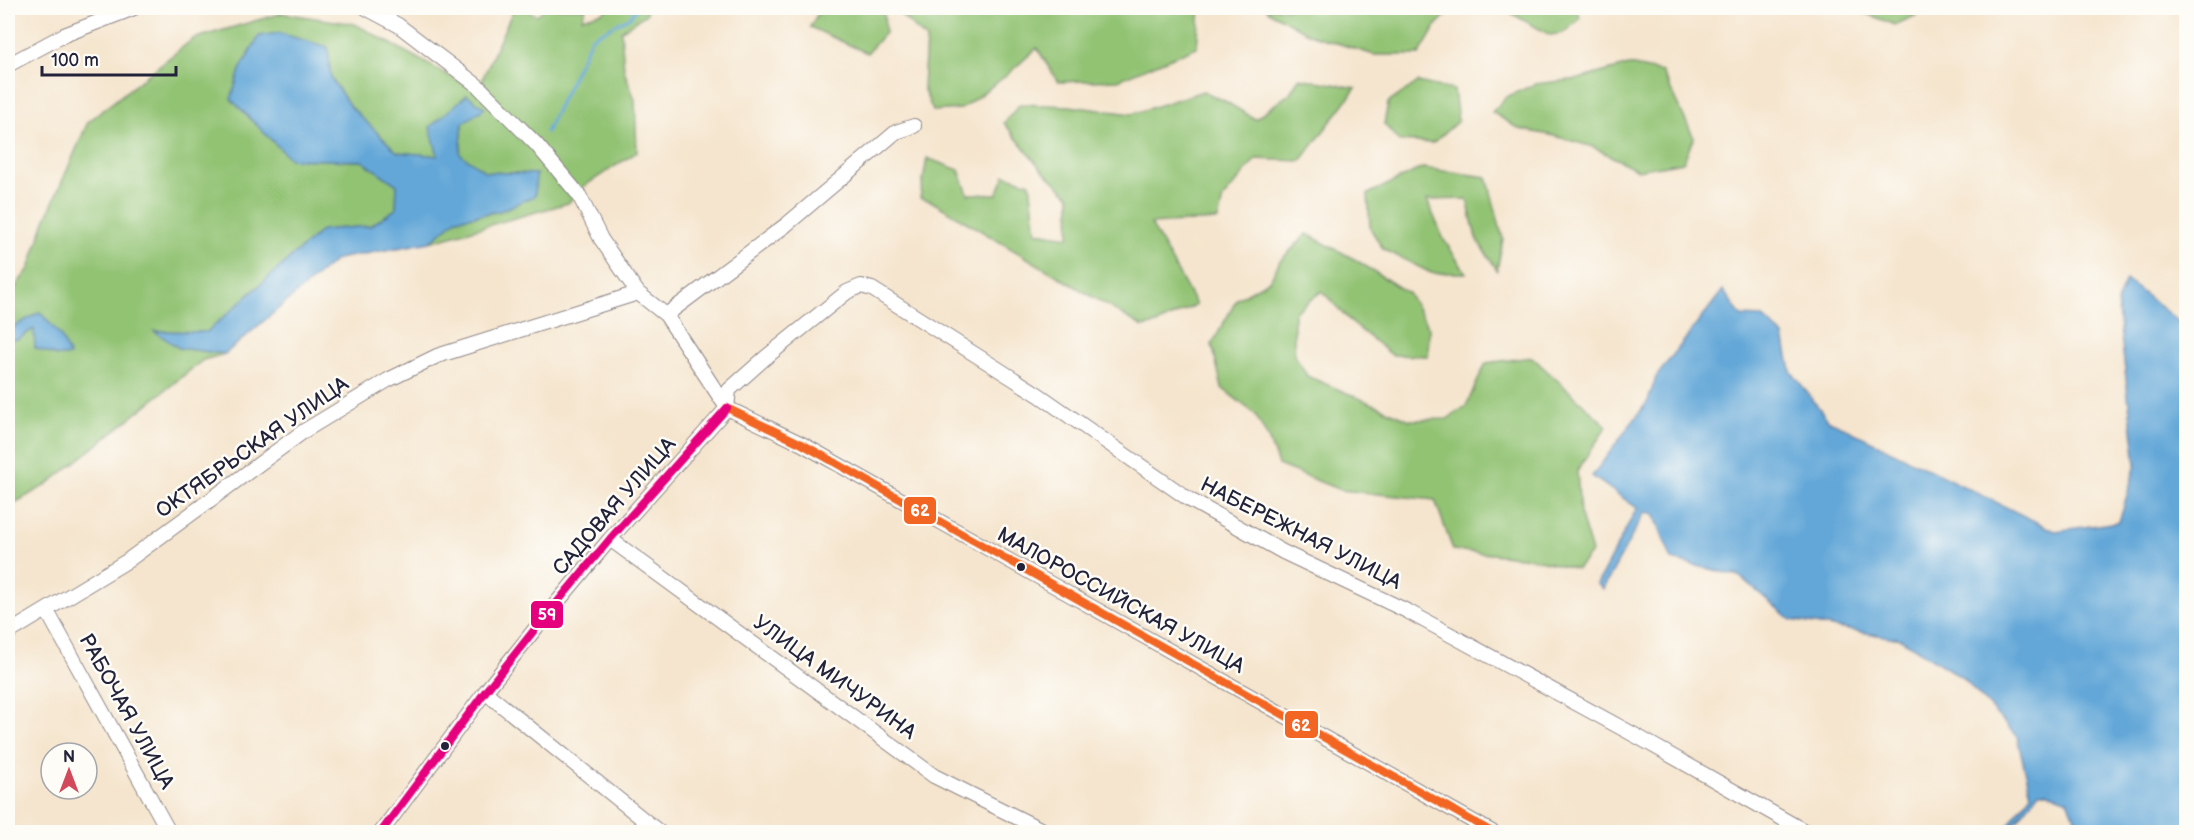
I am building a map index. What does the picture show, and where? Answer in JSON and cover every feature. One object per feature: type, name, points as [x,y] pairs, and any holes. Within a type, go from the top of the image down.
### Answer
[{"type":"street","points":[[8,65],[64,35],[134,8]]},
{"type":"street","points":[[366,8],[398,25],[468,78],[536,144],[579,195],[601,239],[638,293],[666,315],[727,408]]},
{"type":"street","points":[[666,315],[786,225],[896,132],[914,126]]},
{"type":"street","name":"НАБЕРЕЖНАЯ УЛИЦА","points":[[727,408],[729,390],[765,358],[847,292],[861,286],[872,289],[1040,395],[1190,500],[1283,552],[1407,611],[1806,832]]},
{"type":"street","name":"ОКТЯБРЬСКАЯ УЛИЦА","points":[[8,633],[127,561],[304,431],[388,380],[447,352],[638,293]]},
{"type":"street","name":"САДОВАЯ УЛИЦА","points":[[381,832],[485,692],[610,539],[727,408]]},
{"type":"street","name":"МАЛОРОССИЙСКАЯ УЛИЦА","points":[[727,408],[802,444],[1490,832]]},
{"type":"street","name":"УЛИЦА МИЧУРИНА","points":[[610,539],[934,776],[1046,832]]},
{"type":"street","name":"РАБОЧАЯ УЛИЦА","points":[[47,611],[170,832]]},
{"type":"street","points":[[485,692],[659,832]]},
{"type":"green space","points":[[514,8],[537,15],[545,8],[586,8],[582,18],[604,12],[607,8],[647,8],[646,14],[621,31],[624,70],[635,100],[637,152],[584,186],[568,203],[430,242],[457,219],[500,211],[536,174],[486,172],[460,154],[463,123],[484,108],[467,95],[438,156],[397,152],[349,105],[331,78],[327,47],[279,33],[290,159],[362,161],[397,185],[396,210],[370,226],[322,230],[207,332],[156,331],[179,348],[225,354],[203,360],[48,484],[8,507],[8,296],[29,269],[44,223],[88,122],[193,39],[282,13],[355,24],[477,91]]},
{"type":"green space","points":[[821,8],[884,8],[885,33],[867,53],[810,27]]},
{"type":"green space","points":[[894,8],[1200,8],[1197,47],[1118,80],[1058,82],[1037,48],[1007,75],[961,109],[933,111],[923,88],[926,39]]},
{"type":"green space","points":[[1266,8],[1454,8],[1437,24],[1419,55],[1374,55],[1309,34]]},
{"type":"green space","points":[[1502,8],[1577,8],[1580,19],[1563,33],[1550,35]]},
{"type":"green space","points":[[1852,8],[1932,8],[1895,25]]},
{"type":"green space","points":[[1629,65],[1662,72],[1694,138],[1683,162],[1638,170],[1593,147],[1519,129],[1492,112],[1506,97],[1535,84],[1579,79]]},
{"type":"green space","points":[[1299,78],[1356,88],[1301,161],[1256,159],[1223,198],[1218,220],[1151,224],[1196,305],[1157,324],[1143,327],[931,201],[920,198],[927,158],[959,170],[968,194],[997,194],[1005,175],[1030,183],[1036,232],[1069,237],[1070,196],[1042,170],[1004,123],[1020,104],[1069,106],[1132,114],[1203,91],[1255,119],[1290,93]]},
{"type":"green space","points":[[1418,82],[1454,90],[1458,121],[1433,143],[1399,141],[1384,124],[1388,103]]},
{"type":"green space","points":[[1422,168],[1487,177],[1503,239],[1497,270],[1476,238],[1467,199],[1427,200],[1444,240],[1466,273],[1431,273],[1383,249],[1370,228],[1368,194]]},
{"type":"green space","points":[[1307,234],[1356,260],[1408,293],[1429,328],[1428,356],[1392,355],[1352,323],[1322,291],[1294,313],[1294,354],[1307,376],[1410,420],[1447,419],[1466,406],[1486,363],[1532,357],[1607,426],[1577,471],[1580,513],[1592,552],[1577,569],[1530,558],[1453,550],[1435,500],[1340,490],[1278,465],[1269,440],[1255,414],[1222,388],[1212,344],[1237,299],[1270,280],[1280,261]]},
{"type":"water","points":[[279,33],[328,47],[331,78],[349,105],[397,152],[438,156],[430,127],[467,95],[485,108],[463,123],[460,154],[486,172],[536,174],[535,196],[500,211],[457,219],[430,242],[337,259],[225,354],[179,348],[154,331],[207,332],[322,230],[370,226],[396,209],[397,185],[362,161],[290,159],[231,99],[240,70],[259,36]]},
{"type":"water","points":[[2126,280],[2186,327],[2186,832],[2080,832],[2068,800],[2046,792],[2039,792],[2011,828],[2013,832],[2003,832],[2031,794],[2017,737],[1964,679],[1901,639],[1791,620],[1739,576],[1672,560],[1654,514],[1645,512],[1603,589],[1597,584],[1637,508],[1592,476],[1648,401],[1656,377],[1723,290],[1741,316],[1762,317],[1784,336],[1791,371],[1828,420],[2055,531],[2119,522],[2136,464],[2117,302]]},
{"type":"water","points":[[40,312],[60,335],[70,356],[57,356],[35,348],[34,329],[18,339],[8,340],[8,330]]},
{"type":"waterway","points":[[546,132],[592,37],[630,17],[637,8]]},
{"type":"transit line","name":"62","points":[[727,408],[802,444],[1492,832]]},
{"type":"transit line","name":"59","points":[[381,832],[485,692],[539,624],[610,539],[727,408]]}]
